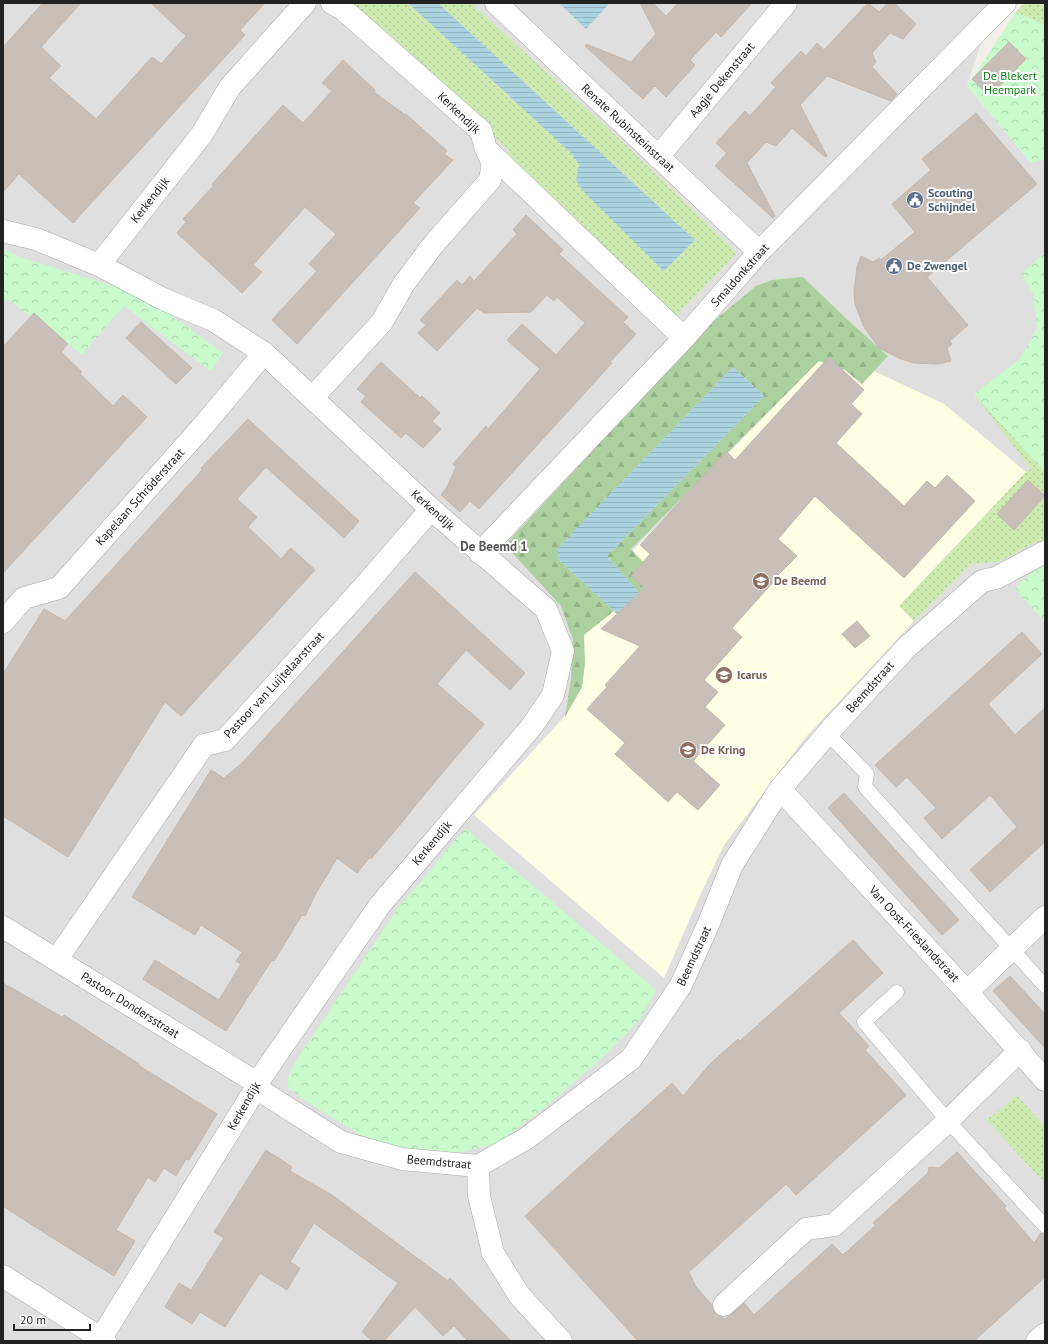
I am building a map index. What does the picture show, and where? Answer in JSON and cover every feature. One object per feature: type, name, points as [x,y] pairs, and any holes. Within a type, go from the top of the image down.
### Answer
[{"type":"street","name":"Kerkendijk","points":[[99,265],[202,134],[230,87],[305,3]]},
{"type":"street","name":"Kerkendijk","points":[[313,397],[382,322],[403,285],[433,245],[490,180],[493,163],[486,149],[481,131],[344,10],[332,3]]},
{"type":"street","name":"Renate Rubinsteinstraat","points":[[496,3],[759,252]]},
{"type":"street","name":"Aagje Dekenstraat","points":[[658,157],[786,3]]},
{"type":"street","name":"Smaldonkstraat","points":[[480,552],[684,338],[759,252],[1005,3]]},
{"type":"street","points":[[486,149],[684,338]]},
{"type":"street","name":"Kerkendijk","points":[[3,231],[36,239],[99,265],[163,299],[213,320],[264,353],[313,397],[431,510],[546,609],[563,651],[552,695],[532,726],[380,905],[256,1085],[103,1340]]},
{"type":"street","name":"Kapelaan Schröderstraat","points":[[3,622],[24,598],[59,588],[203,426],[264,353]]},
{"type":"street","name":"Pastoor van Luijtelaarstraat","points":[[57,960],[204,745],[225,740],[362,589],[431,510]]},
{"type":"street","name":"Beemdstraat","points":[[256,1085],[341,1142],[402,1159],[478,1166],[527,1138],[631,1059],[681,986],[732,865],[780,789],[828,734],[907,647],[982,580],[996,578],[1045,552]]},
{"type":"street","name":"Van Oost-Frieslandstraat","points":[[780,789],[1020,1050],[1045,1080]]},
{"type":"street","points":[[967,992],[1045,917]]},
{"type":"street","name":"Pastoor Dondersstraat","points":[[3,927],[256,1085]]},
{"type":"street","points":[[724,1304],[806,1229],[834,1225],[948,1121],[1020,1050]]},
{"type":"street","points":[[478,1166],[480,1196],[493,1253],[519,1295],[561,1341]]},
{"type":"street","points":[[3,1276],[103,1340]]},
{"type":"street","points":[[1037,1341],[1045,1334]]},
{"type":"lane","points":[[828,734],[867,774],[865,787],[1045,986]]},
{"type":"lane","points":[[896,992],[864,1022],[948,1121],[1045,1226]]},
{"type":"shaded area","points":[[3,3],[994,3],[967,86],[1031,163],[1045,159],[1045,252],[1022,274],[1033,293],[1037,328],[1020,359],[975,394],[1045,486],[1045,1341],[3,1341]]},
{"type":"shaded area","name":"Icarus","points":[[819,361],[845,370],[861,384],[874,371],[944,404],[1026,472],[899,606],[914,621],[805,738],[724,845],[664,978],[474,815],[565,716],[582,687],[585,663],[583,635],[614,611],[617,613],[657,578],[632,551]]},
{"type":"green space","points":[[345,3],[408,3],[570,152],[579,163],[576,181],[664,271],[695,240],[438,3],[471,3],[625,144],[737,253],[675,317],[503,168],[509,151]]},
{"type":"green space","points":[[1025,3],[1045,3],[1045,25],[1016,12]]},
{"type":"green space","name":"De Blekert Heempark","points":[[1016,12],[1045,25],[1045,159],[1031,163],[967,86]]},
{"type":"green space","points":[[3,248],[20,257],[145,296],[223,353],[210,371],[124,306],[82,354],[7,299],[3,303]]},
{"type":"green space","points":[[1045,252],[1045,544],[1036,542],[1001,561],[971,564],[914,621],[899,606],[1026,472],[1031,469],[974,394],[1020,359],[1037,329],[1033,293],[1022,274]]},
{"type":"green space","points":[[1045,252],[1045,472],[974,394],[1020,359],[1037,329],[1033,293],[1022,274]]},
{"type":"green space","points":[[803,277],[888,356],[862,384],[845,370],[819,361],[631,549],[657,577],[639,593],[607,556],[764,396],[733,367],[558,548],[558,559],[614,611],[584,635],[585,663],[582,687],[565,717],[571,679],[573,640],[561,606],[505,545],[715,320],[756,286],[772,280]]},
{"type":"green space","points":[[1045,558],[1045,622],[1015,589]]},
{"type":"green space","points":[[465,828],[656,990],[639,1021],[602,1058],[539,1112],[497,1143],[459,1153],[412,1152],[369,1140],[318,1109],[289,1089],[287,1080],[294,1064],[401,904]]},
{"type":"green space","points":[[1017,1095],[1045,1127],[1045,1184],[987,1120]]},
{"type":"water","points":[[408,3],[438,3],[695,240],[664,271],[585,193],[576,181],[579,164],[570,152]]},
{"type":"water","points":[[559,3],[610,3],[586,29]]},
{"type":"water","points":[[733,367],[764,396],[607,556],[639,593],[617,614],[558,559],[558,548]]},
{"type":"building","points":[[43,3],[81,3],[41,47],[61,66],[49,78],[96,119],[152,57],[161,64],[186,36],[151,3],[265,3],[240,30],[245,35],[73,223],[19,174],[3,192],[3,47]]},
{"type":"building","points":[[640,3],[653,3],[666,16],[678,3],[752,3],[721,37],[716,32],[690,60],[695,65],[666,97],[655,86],[643,99],[585,46],[586,44],[631,62],[656,34]]},
{"type":"building","points":[[868,3],[879,12],[888,3],[894,3],[916,24],[903,39],[890,33],[872,53],[876,62],[872,67],[897,94],[891,101],[827,76],[800,105],[827,156],[825,157],[792,128],[776,146],[766,142],[747,163],[775,216],[773,218],[715,166],[727,153],[716,143],[745,111],[750,116],[776,87],[771,83],[801,51],[806,56],[817,43],[824,50]]},
{"type":"building","points":[[1009,42],[1026,59],[990,96],[972,79]]},
{"type":"building","points":[[343,60],[375,90],[374,92],[405,115],[406,114],[447,151],[444,154],[453,160],[413,203],[420,208],[297,344],[272,320],[317,271],[309,264],[336,234],[305,207],[253,265],[262,272],[242,293],[177,233],[186,222],[183,219],[214,185],[212,184],[283,105],[303,123],[332,91],[322,83]]},
{"type":"building","points":[[976,113],[1037,184],[927,277],[968,325],[950,341],[952,344],[947,348],[951,361],[938,364],[914,363],[901,359],[879,348],[864,327],[855,304],[854,291],[857,267],[861,256],[873,262],[879,258],[881,260],[915,232],[892,204],[931,170],[922,159]]},
{"type":"building","points":[[526,215],[563,250],[559,254],[628,317],[623,322],[636,334],[610,362],[612,363],[479,509],[470,501],[460,512],[441,495],[447,487],[456,467],[453,464],[486,426],[488,429],[540,369],[507,340],[522,324],[556,355],[585,323],[557,297],[554,301],[547,295],[531,312],[484,313],[477,308],[437,351],[418,333],[426,325],[420,320],[457,280],[462,285],[470,276],[474,281],[517,234],[513,230]]},
{"type":"building","points":[[34,313],[68,344],[61,352],[82,372],[80,374],[113,406],[123,395],[147,417],[3,573],[3,347]]},
{"type":"building","points":[[141,322],[192,368],[176,384],[126,338]]},
{"type":"building","points":[[829,357],[864,390],[851,404],[862,414],[836,443],[904,506],[927,481],[935,488],[947,475],[975,501],[904,578],[815,496],[778,539],[797,556],[774,579],[775,580],[732,628],[742,637],[704,680],[718,692],[705,707],[725,725],[693,761],[720,785],[698,810],[677,792],[668,802],[615,754],[625,743],[587,709],[607,687],[605,685],[640,646],[601,629],[644,589],[642,587],[643,586],[631,576],[650,554],[640,545],[726,451],[735,460]]},
{"type":"building","points":[[381,362],[420,398],[422,396],[440,413],[432,421],[441,429],[423,448],[406,433],[401,438],[361,402],[366,396],[357,389]]},
{"type":"building","points":[[248,419],[359,521],[344,538],[266,467],[237,499],[257,517],[248,527],[281,559],[291,548],[315,570],[181,716],[165,702],[68,857],[3,816],[3,674],[44,609],[65,621],[203,469],[201,468]]},
{"type":"building","points":[[1028,480],[1045,496],[1014,530],[997,514]]},
{"type":"building","points":[[415,572],[525,673],[510,690],[466,650],[437,684],[484,724],[371,859],[370,857],[357,873],[337,858],[315,895],[305,916],[302,915],[274,961],[272,960],[226,1031],[143,979],[155,960],[219,1000],[241,964],[236,961],[242,952],[201,925],[195,935],[132,897],[211,770],[224,778],[243,762]]},
{"type":"building","points":[[857,621],[870,636],[855,648],[842,634]]},
{"type":"building","points":[[1022,632],[1042,654],[988,704],[1015,735],[1045,708],[1045,842],[990,892],[970,870],[1017,827],[990,795],[942,839],[924,818],[936,808],[907,777],[896,787],[875,765]]},
{"type":"building","points":[[844,793],[959,920],[942,935],[828,808]]},
{"type":"building","points":[[853,940],[883,973],[839,1013],[869,1046],[865,1050],[906,1095],[796,1195],[786,1184],[689,1272],[696,1287],[712,1305],[715,1313],[725,1319],[744,1303],[754,1315],[832,1244],[843,1255],[876,1225],[873,1223],[928,1173],[929,1167],[939,1168],[957,1152],[1006,1206],[1004,1208],[1034,1243],[1041,1233],[1045,1234],[1045,1277],[974,1341],[638,1341],[525,1216],[672,1083],[683,1096],[710,1064],[738,1039],[740,1041]]},
{"type":"building","points":[[1010,976],[1045,1014],[1045,1048],[993,991]]},
{"type":"building","points":[[3,983],[62,1017],[64,1015],[139,1064],[138,1065],[217,1114],[189,1160],[186,1159],[176,1176],[164,1168],[155,1182],[148,1177],[116,1230],[135,1241],[114,1276],[3,1206]]},
{"type":"building","points":[[266,1150],[292,1167],[290,1171],[332,1195],[448,1281],[450,1278],[511,1341],[468,1341],[454,1326],[443,1336],[415,1307],[384,1341],[372,1341],[362,1332],[398,1283],[314,1223],[290,1262],[300,1268],[287,1290],[260,1273],[225,1327],[200,1312],[192,1324],[165,1307],[179,1283],[191,1290],[224,1238],[214,1232]]},
{"type":"place","name":"Scouting Schijndel","points":[[915,200]]},
{"type":"place","name":"De Zwengel","points":[[894,266]]},
{"type":"place","name":"De Beemd","points":[[761,581]]},
{"type":"place","name":"Icarus","points":[[724,675]]},
{"type":"place","name":"De Kring","points":[[688,750]]},
{"type":"district","name":"De Beemd 1","points":[[494,546]]}]
